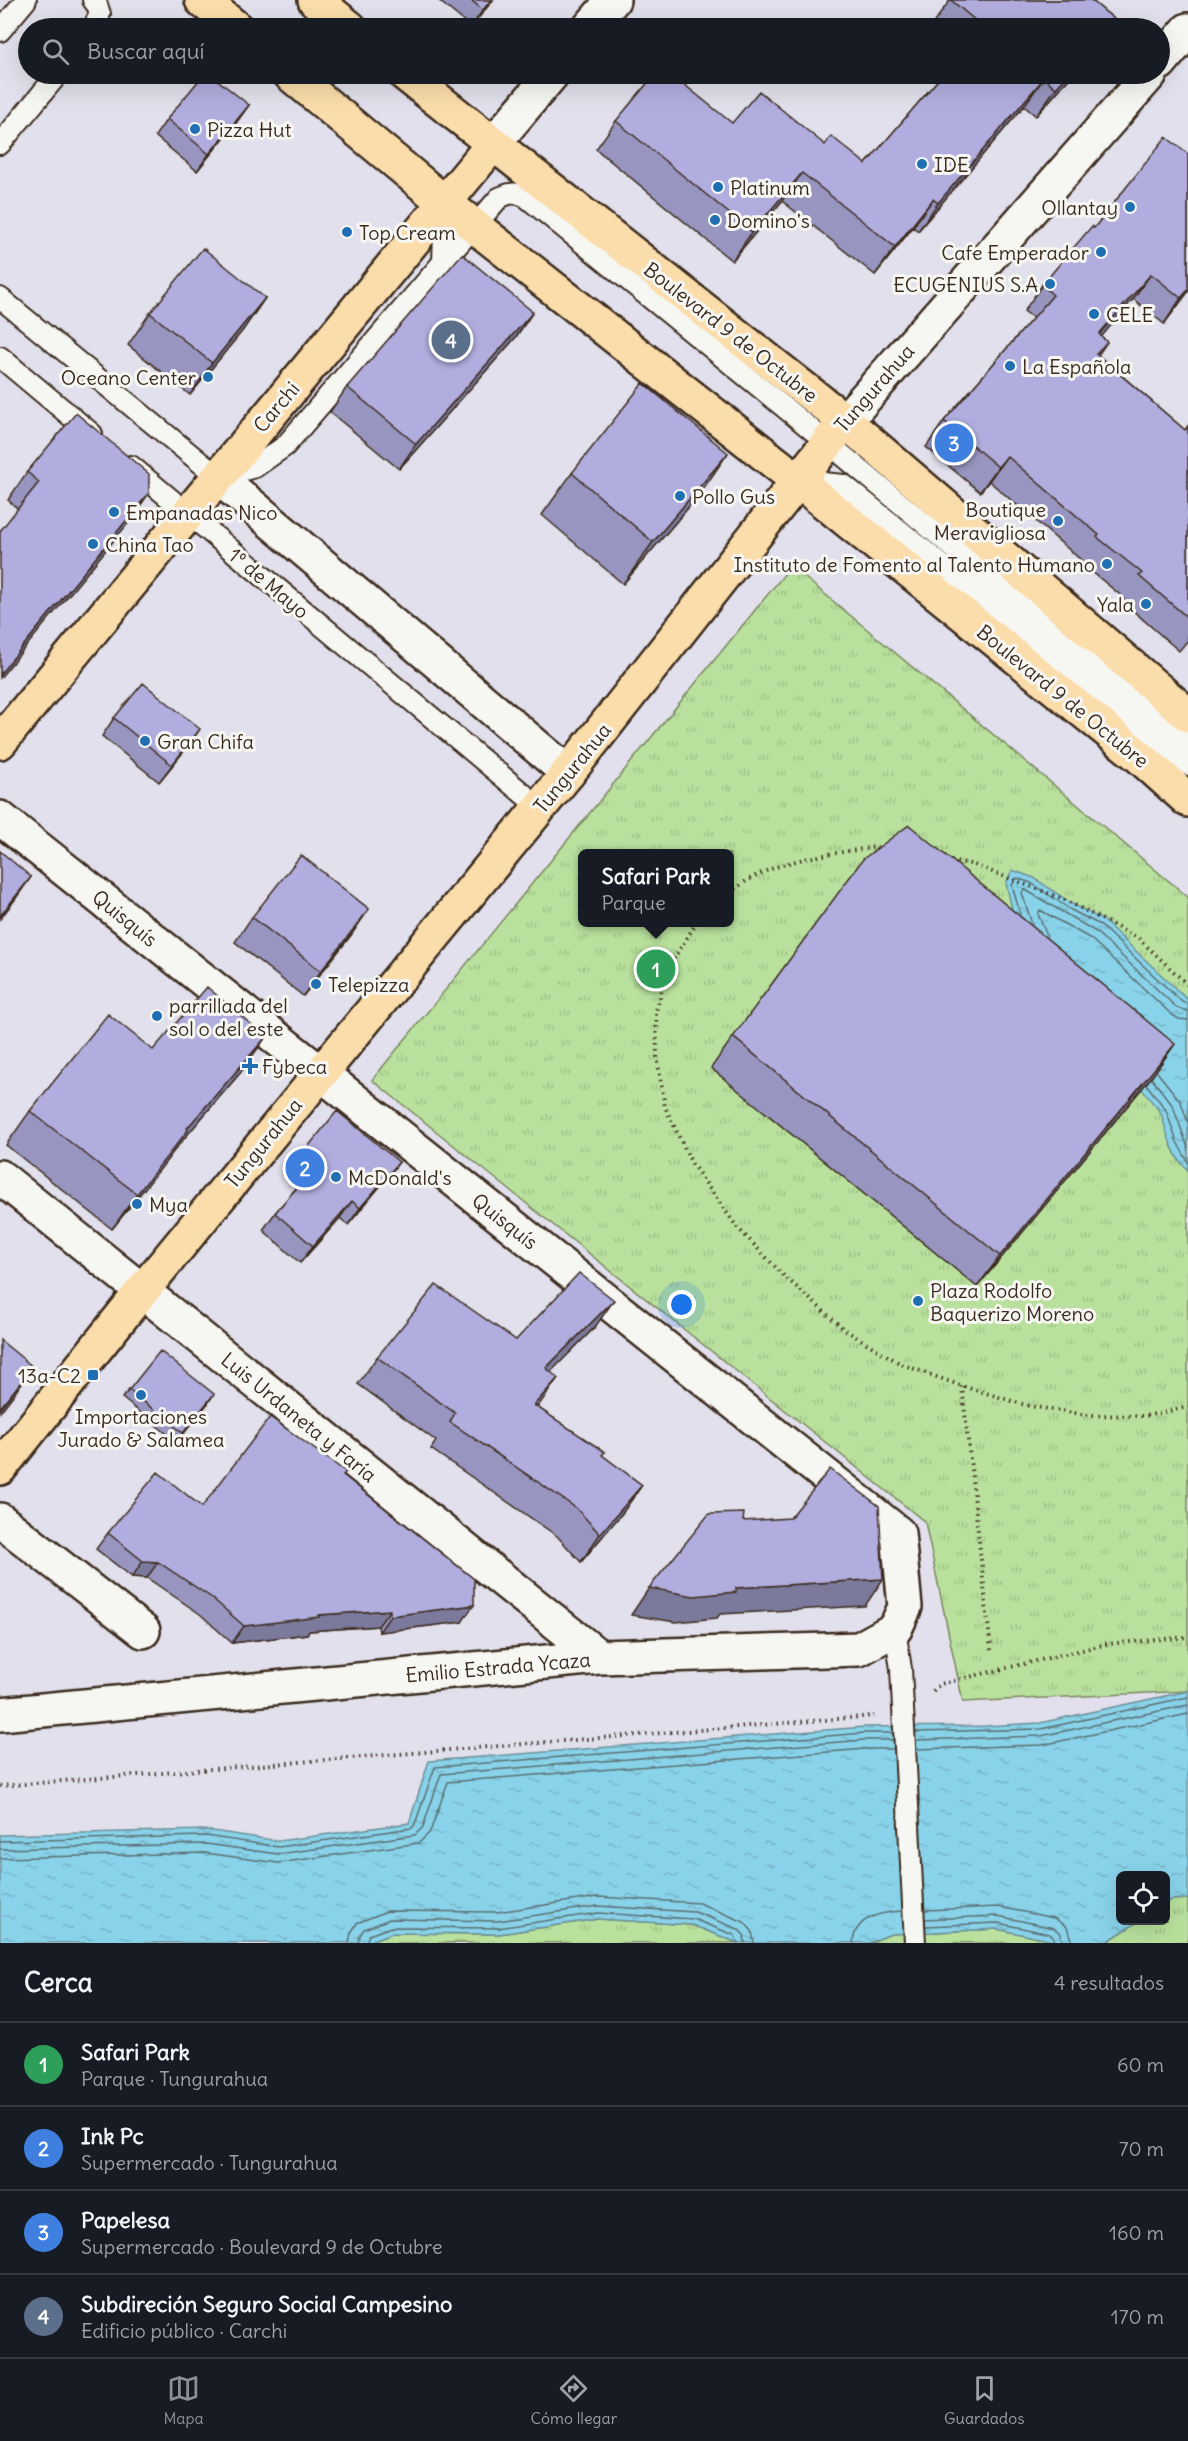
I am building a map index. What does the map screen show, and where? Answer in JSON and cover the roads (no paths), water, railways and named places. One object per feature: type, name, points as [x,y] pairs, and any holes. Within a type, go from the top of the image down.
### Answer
[{"type":"main road","points":[[202,0],[224,18]]},
{"type":"main road","points":[[315,0],[338,18]]},
{"type":"main road","name":"Boulevard 9 de Octubre","points":[[302,84],[445,203],[797,480],[1140,758],[1188,800]]},
{"type":"main road","name":"Boulevard 9 de Octubre","points":[[418,84],[493,144],[836,432],[1184,705]]},
{"type":"main road","name":"Carchi","points":[[0,742],[493,144]]},
{"type":"main road","name":"Tungurahua","points":[[0,1468],[142,1291],[568,773],[836,432]]},
{"type":"street","points":[[598,18],[613,0]]},
{"type":"street","points":[[1170,51],[1188,30]]},
{"type":"street","name":"Carchi","points":[[493,144],[544,84]]},
{"type":"street","name":"Tungurahua","points":[[836,432],[1141,84]]},
{"type":"street","points":[[218,477],[568,773]]},
{"type":"street","name":"Quisquís","points":[[0,818],[898,1533],[905,1608],[895,1629]]},
{"type":"street","name":"Luis Urdaneta y Faría","points":[[0,1177],[599,1657]]},
{"type":"street","points":[[0,1520],[143,1631]]},
{"type":"street","name":"Emilio Estrada Ycaza","points":[[0,1714],[599,1657],[859,1649],[895,1629]]},
{"type":"lane","points":[[0,31],[26,0]]},
{"type":"lane","points":[[93,0],[98,5],[100,14],[98,18]]},
{"type":"lane","points":[[0,144],[50,84]]},
{"type":"lane","name":"Boulevard 9 de Octubre","points":[[218,477],[255,467],[285,446],[499,198],[517,193],[525,196],[836,432],[1188,744]]},
{"type":"lane","points":[[442,262],[445,203]]},
{"type":"lane","points":[[0,298],[218,477]]},
{"type":"lane","name":"1º de Mayo","points":[[0,357],[539,807]]},
{"type":"lane","name":"Boulevard 9 de Octubre","points":[[797,480],[843,485],[1188,765]]},
{"type":"lane","points":[[895,1629],[901,1670],[915,1943]]},
{"type":"water","points":[[1012,870],[1034,878],[1074,905],[1103,920],[1188,1000],[1188,1170],[1174,1151],[1161,1113],[1026,944],[1012,909],[1006,883]]},
{"type":"water","points":[[1188,1691],[1188,1899],[1170,1900],[1170,1871],[1116,1871],[1116,1925],[1133,1925],[1105,1943],[1062,1943],[997,1929],[891,1934],[869,1943],[738,1943],[692,1925],[598,1919],[499,1934],[392,1933],[365,1943],[0,1943],[0,1835],[206,1830],[279,1841],[409,1823],[429,1761],[865,1727],[1040,1723]]},
{"type":"place","name":"Pizza Hut","points":[[195,129]]},
{"type":"place","name":"IDE","points":[[922,164]]},
{"type":"place","name":"Platinum","points":[[718,187]]},
{"type":"place","name":"Ollantay","points":[[1130,207]]},
{"type":"place","name":"Domino's","points":[[715,220]]},
{"type":"place","name":"Top Cream","points":[[347,232]]},
{"type":"place","name":"Cafe Emperador","points":[[1101,252]]},
{"type":"place","name":"ECUGENIUS S.A","points":[[1050,284]]},
{"type":"place","name":"CELE","points":[[1094,314]]},
{"type":"place","name":"Subdireción Seguro Social Campesino","points":[[451,340]]},
{"type":"place","name":"La Española","points":[[1010,366]]},
{"type":"place","name":"Oceano Center","points":[[208,377]]},
{"type":"place","name":"Papelesa","points":[[954,443]]},
{"type":"place","name":"Pollo Gus","points":[[680,496]]},
{"type":"place","name":"Empanadas Nico","points":[[114,512]]},
{"type":"place","name":"Boutique Meravigliosa","points":[[1058,521]]},
{"type":"place","name":"China Tao","points":[[93,544]]},
{"type":"place","name":"Instituto de Fomento al Talento Humano","points":[[1107,564]]},
{"type":"place","name":"Yala","points":[[1146,604]]},
{"type":"place","name":"Gran Chifa","points":[[145,741]]},
{"type":"place","name":"Safari Park","points":[[656,969]]},
{"type":"place","name":"Telepizza","points":[[316,984]]},
{"type":"place","name":"parrillada del sol o del este","points":[[157,1016]]},
{"type":"place","name":"Fybeca","points":[[250,1066]]},
{"type":"place","name":"Ink Pc","points":[[305,1168]]},
{"type":"place","name":"McDonald's","points":[[336,1177]]},
{"type":"place","name":"Mya","points":[[137,1204]]},
{"type":"place","name":"Plaza Rodolfo Baquerizo Moreno","points":[[918,1301]]},
{"type":"place","name":"13a-C2","points":[[93,1375]]},
{"type":"place","name":"Importaciones Jurado & Salamea","points":[[141,1395]]}]
